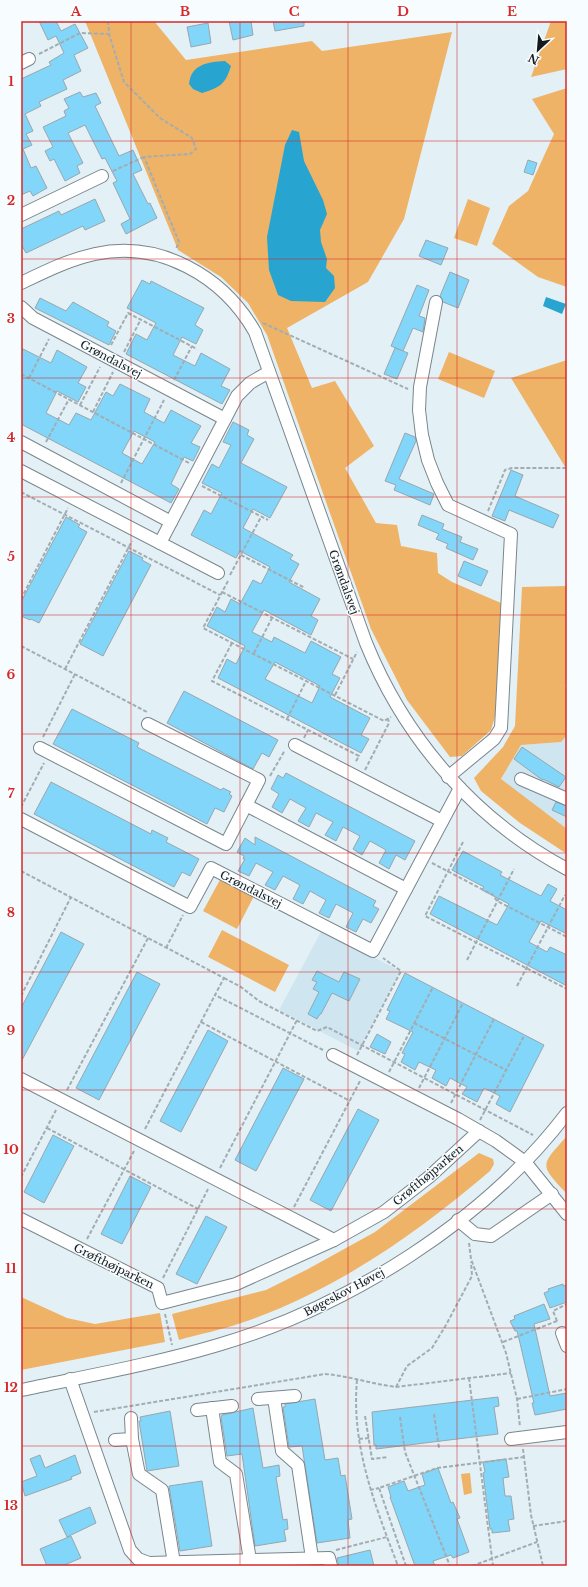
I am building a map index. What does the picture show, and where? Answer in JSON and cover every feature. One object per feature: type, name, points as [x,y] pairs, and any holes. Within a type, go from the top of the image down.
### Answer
[{"type":"street","points":[[21,215],[102,176]]},
{"type":"street","name":"Grøndalsvej","points":[[21,283],[73,260],[108,252],[138,252],[170,259],[200,273],[222,289],[240,308],[250,324],[269,372],[366,643],[375,665],[401,712],[416,735],[448,777],[491,817],[516,837],[567,869]]},
{"type":"street","points":[[436,302],[420,395],[419,410],[422,435],[428,460],[448,505],[511,534],[501,728],[494,738],[448,777]]},
{"type":"street","name":"Grøndalsvej","points":[[21,307],[33,318],[225,419]]},
{"type":"street","points":[[160,544],[192,481],[243,388],[269,372]]},
{"type":"street","points":[[26,445],[171,522]]},
{"type":"street","points":[[21,471],[218,573]]},
{"type":"street","points":[[44,751],[226,844],[259,780],[148,724]]},
{"type":"street","points":[[295,745],[442,821]]},
{"type":"street","points":[[521,779],[567,799]]},
{"type":"street","points":[[373,951],[460,788]]},
{"type":"street","points":[[246,805],[406,889]]},
{"type":"street","points":[[21,819],[188,906]]},
{"type":"street","name":"Grøndalsvej","points":[[188,906],[190,907],[211,868],[373,951]]},
{"type":"street","points":[[333,1055],[477,1130],[525,1162],[567,1214]]},
{"type":"street","points":[[21,1079],[334,1240]]},
{"type":"street","name":"Bøgeskov Høvej","points":[[21,1390],[175,1356],[260,1331],[336,1298],[378,1275],[458,1220],[525,1162],[567,1113]]},
{"type":"street","name":"Grøfthøjparken","points":[[21,1219],[158,1288],[162,1303],[236,1284],[334,1240],[384,1212],[429,1177],[477,1130]]},
{"type":"street","points":[[458,1220],[472,1233],[480,1236],[491,1236],[552,1194]]},
{"type":"street","points":[[562,1333],[567,1346]]},
{"type":"street","points":[[70,1380],[130,1550],[138,1558],[149,1565],[174,1562],[201,1564],[250,1560],[265,1563],[312,1558],[330,1562]]},
{"type":"street","points":[[258,1399],[295,1396]]},
{"type":"street","points":[[274,1398],[282,1451],[298,1465],[312,1558]]},
{"type":"street","points":[[197,1410],[232,1406]]},
{"type":"street","points":[[212,1408],[220,1462],[236,1474],[250,1560]]},
{"type":"street","points":[[131,1418],[132,1438],[139,1474],[162,1490],[174,1562]]},
{"type":"street","points":[[516,1439],[566,1435]]},
{"type":"street","points":[[115,1440],[132,1438]]},
{"type":"path","points":[[102,176],[144,157],[190,154],[196,149],[192,138],[160,118],[124,82],[109,34],[108,21]]},
{"type":"path","points":[[25,61],[80,33],[109,34]]},
{"type":"path","points":[[144,157],[179,242],[170,259]]},
{"type":"path","points":[[80,405],[128,313],[197,348]]},
{"type":"path","points":[[250,324],[265,322],[420,395]]},
{"type":"path","points":[[29,378],[54,329]]},
{"type":"path","points":[[116,492],[192,346]]},
{"type":"path","points":[[21,374],[199,468]]},
{"type":"path","points":[[26,445],[37,437],[47,442],[69,399]]},
{"type":"path","points":[[484,522],[505,470],[512,468],[567,468]]},
{"type":"path","points":[[192,481],[268,520]]},
{"type":"path","points":[[21,492],[220,595]]},
{"type":"path","points":[[21,599],[73,498]]},
{"type":"path","points":[[261,516],[203,628],[384,721],[401,712]]},
{"type":"path","points":[[65,669],[136,531]]},
{"type":"path","points":[[241,555],[305,588]]},
{"type":"path","points":[[222,592],[353,659]]},
{"type":"path","points":[[254,654],[272,618]]},
{"type":"path","points":[[232,642],[212,680],[359,756],[356,776]]},
{"type":"path","points":[[334,695],[353,659],[366,643]]},
{"type":"path","points":[[21,646],[153,715],[148,724]]},
{"type":"path","points":[[21,808],[47,746],[41,742],[75,674]]},
{"type":"path","points":[[287,719],[306,681]]},
{"type":"path","points":[[356,776],[389,723],[388,719]]},
{"type":"path","points":[[259,780],[268,780],[286,749],[295,745]]},
{"type":"path","points":[[463,842],[425,916],[567,989]]},
{"type":"path","points":[[422,858],[493,895],[497,901],[567,937]]},
{"type":"path","points":[[467,960],[514,869]]},
{"type":"path","points":[[21,870],[241,987],[259,1001],[317,1031],[327,1027],[543,1140]]},
{"type":"path","points":[[517,986],[564,895]]},
{"type":"path","points":[[21,996],[72,897]]},
{"type":"path","points":[[166,948],[188,906]]},
{"type":"path","points":[[21,1177],[148,938]]},
{"type":"path","points":[[352,1065],[401,971],[373,951]]},
{"type":"path","points":[[81,1250],[224,978]]},
{"type":"path","points":[[385,1081],[433,987]]},
{"type":"path","points":[[215,995],[333,1055]]},
{"type":"path","points":[[415,1097],[463,1003]]},
{"type":"path","points":[[446,1113],[494,1019]]},
{"type":"path","points":[[158,1288],[297,1020]]},
{"type":"path","points":[[201,1022],[350,1101]]},
{"type":"path","points":[[414,1023],[506,1070]]},
{"type":"path","points":[[477,1130],[485,1110],[524,1036]]},
{"type":"path","points":[[289,1217],[365,1071]]},
{"type":"path","points":[[47,1128],[198,1209]]},
{"type":"path","points":[[396,1387],[407,1366],[432,1348],[472,1276],[469,1243],[472,1233]]},
{"type":"path","points":[[471,1259],[503,1342],[511,1373],[517,1399],[516,1439],[524,1457],[534,1526],[543,1566]]},
{"type":"path","points":[[162,1303],[175,1356]]},
{"type":"path","points":[[562,1333],[553,1311],[567,1304]]},
{"type":"path","points":[[503,1342],[557,1321]]},
{"type":"path","points":[[90,1413],[325,1374],[342,1375],[378,1385],[396,1387],[511,1373]]},
{"type":"path","points":[[468,1378],[493,1566]]},
{"type":"path","points":[[357,1379],[355,1400],[359,1439],[370,1490],[398,1566]]},
{"type":"path","points":[[517,1399],[567,1389]]},
{"type":"path","points":[[434,1414],[439,1448]]},
{"type":"path","points":[[365,1416],[372,1459],[388,1457]]},
{"type":"path","points":[[400,1417],[405,1452],[450,1566]]},
{"type":"path","points":[[359,1439],[369,1438]]},
{"type":"path","points":[[370,1490],[437,1468],[524,1457]]},
{"type":"path","points":[[379,1488],[406,1566]]},
{"type":"path","points":[[534,1526],[567,1521]]},
{"type":"path","points":[[330,1562],[328,1552],[388,1537]]},
{"type":"path","points":[[472,1566],[537,1542]]},
{"type":"shaded area","points":[[85,21],[154,21],[186,60],[312,41],[322,51],[452,32],[404,219],[368,282],[287,328],[312,388],[335,381],[374,446],[345,468],[376,523],[397,525],[401,546],[437,553],[438,573],[452,582],[501,603],[496,713],[491,730],[462,756],[450,757],[407,700],[371,629],[267,335],[248,303],[221,277],[178,250]]},
{"type":"shaded area","points":[[551,21],[567,21],[567,69],[531,77]]},
{"type":"shaded area","points":[[567,88],[567,287],[538,277],[492,244],[509,206],[528,191],[554,134],[532,99]]},
{"type":"shaded area","points":[[468,199],[490,208],[477,246],[454,238]]},
{"type":"shaded area","points":[[449,352],[495,371],[484,398],[438,379]]},
{"type":"shaded area","points":[[567,360],[567,470],[511,378]]},
{"type":"shaded area","points":[[567,586],[567,681],[565,686],[567,689],[567,735],[561,742],[521,745],[501,779],[567,829],[567,854],[520,823],[481,791],[474,778],[503,747],[515,726],[522,587]]},
{"type":"shaded area","points":[[567,735],[567,829],[501,780],[521,745],[560,742]]},
{"type":"shaded area","points":[[221,878],[254,896],[237,929],[203,911]]},
{"type":"shaded area","points":[[222,930],[289,965],[275,992],[208,957]]},
{"type":"shaded area","points":[[322,930],[400,971],[358,1051],[279,1010]]},
{"type":"shaded area","points":[[567,1136],[567,1194],[551,1176],[546,1165],[552,1154]]},
{"type":"shaded area","points":[[479,1153],[493,1159],[494,1164],[490,1171],[433,1217],[373,1259],[309,1295],[275,1310],[233,1325],[179,1340],[172,1314],[266,1290],[308,1269],[375,1232]]},
{"type":"shaded area","points":[[21,1297],[67,1318],[95,1324],[160,1313],[165,1342],[21,1370]]},
{"type":"shaded area","points":[[470,1473],[472,1493],[464,1495],[461,1474]]},
{"type":"water","points":[[225,61],[231,66],[224,81],[218,87],[202,93],[193,89],[189,84],[190,77],[193,72],[201,65]]},
{"type":"water","points":[[292,130],[299,132],[304,161],[323,200],[327,214],[320,230],[321,242],[327,259],[326,268],[334,276],[335,288],[325,302],[291,301],[278,295],[269,270],[267,237],[285,145]]},
{"type":"water","points":[[546,297],[566,304],[562,314],[543,306]]},
{"type":"building","points":[[39,21],[56,21],[61,31],[75,24],[88,48],[74,55],[81,71],[63,80],[67,89],[39,102],[41,106],[25,114],[33,131],[26,134],[32,145],[23,149],[31,168],[36,166],[47,188],[33,196],[30,191],[21,195],[21,79],[51,65],[49,62],[64,53],[56,36],[48,40]]},
{"type":"building","points":[[229,21],[251,21],[253,35],[233,40]]},
{"type":"building","points":[[273,21],[304,21],[304,26],[275,31]]},
{"type":"building","points":[[208,23],[211,43],[191,47],[187,27]]},
{"type":"building","points":[[80,92],[83,97],[96,93],[101,103],[95,106],[119,156],[133,150],[142,170],[133,174],[157,218],[126,234],[121,224],[130,219],[113,183],[117,181],[105,158],[102,159],[85,125],[68,133],[83,163],[77,166],[80,173],[65,181],[54,159],[50,161],[45,151],[53,147],[43,127],[66,116],[64,111],[69,108],[64,99]]},
{"type":"building","points":[[528,160],[537,163],[533,175],[524,172]]},
{"type":"building","points":[[95,199],[105,221],[85,230],[83,226],[26,253],[21,244],[21,229],[59,211],[61,215]]},
{"type":"building","points":[[426,240],[448,248],[441,265],[419,256]]},
{"type":"building","points":[[450,272],[469,280],[458,308],[443,302],[440,296]]},
{"type":"building","points":[[142,280],[150,284],[151,281],[204,308],[195,325],[203,330],[196,344],[182,337],[173,355],[195,366],[201,353],[230,369],[221,386],[230,390],[222,404],[126,354],[136,334],[147,340],[156,323],[127,308]]},
{"type":"building","points":[[417,285],[429,290],[419,316],[425,318],[423,332],[413,328],[403,351],[391,346]]},
{"type":"building","points":[[40,298],[66,311],[73,302],[109,322],[107,326],[116,331],[109,345],[35,308]]},
{"type":"building","points":[[21,348],[51,363],[57,350],[87,367],[78,383],[86,387],[78,402],[57,391],[46,413],[69,425],[76,413],[91,420],[106,392],[113,396],[120,384],[150,399],[144,412],[164,423],[171,410],[201,426],[191,443],[200,447],[193,461],[184,457],[171,484],[179,489],[171,503],[21,424]],"holes":[[[134,431],[155,442],[142,464],[122,453]]]},
{"type":"building","points":[[395,348],[408,353],[397,379],[384,374]]},
{"type":"building","points":[[233,422],[249,430],[247,435],[254,439],[241,463],[287,487],[270,518],[253,509],[243,528],[293,555],[290,559],[299,564],[289,582],[320,599],[311,616],[318,620],[311,635],[264,610],[252,632],[272,642],[274,637],[305,653],[311,641],[341,657],[332,674],[340,678],[330,697],[370,718],[361,735],[369,739],[361,753],[218,678],[227,659],[236,664],[245,646],[207,626],[217,607],[225,612],[231,599],[240,604],[253,580],[261,584],[270,567],[240,551],[236,558],[191,535],[204,510],[211,514],[222,493],[202,483],[212,464],[219,468],[231,445],[223,442]],"holes":[[[275,662],[320,686],[312,703],[265,679]]]},
{"type":"building","points":[[405,433],[415,437],[416,441],[399,479],[434,494],[430,505],[394,490],[396,485],[385,481]]},
{"type":"building","points":[[511,470],[523,475],[515,496],[559,515],[553,528],[509,510],[505,521],[492,516]]},
{"type":"building","points":[[422,515],[444,524],[442,529],[462,537],[460,542],[478,549],[473,560],[446,548],[448,544],[436,539],[439,534],[418,525]]},
{"type":"building","points":[[66,517],[80,525],[78,527],[87,532],[39,623],[21,616],[21,602]]},
{"type":"building","points":[[129,551],[143,558],[142,560],[151,565],[103,656],[80,644]]},
{"type":"building","points":[[464,561],[488,571],[481,586],[458,576]]},
{"type":"building","points":[[184,691],[278,740],[269,757],[262,753],[253,769],[167,723]]},
{"type":"building","points":[[72,709],[139,743],[137,747],[221,790],[223,788],[231,792],[229,794],[232,796],[224,812],[215,808],[207,824],[53,744]]},
{"type":"building","points":[[522,747],[566,777],[559,787],[541,779],[514,759]]},
{"type":"building","points":[[286,773],[415,841],[405,860],[396,855],[389,869],[379,863],[386,850],[370,841],[362,855],[353,849],[360,836],[343,827],[336,841],[325,835],[333,822],[316,813],[309,827],[298,821],[306,808],[290,799],[282,813],[272,807],[279,794],[271,789],[278,775],[283,778]]},
{"type":"building","points":[[51,782],[151,834],[152,830],[168,838],[166,842],[199,859],[190,876],[182,872],[174,887],[34,814]]},
{"type":"building","points":[[556,802],[567,806],[567,817],[552,810]]},
{"type":"building","points":[[255,837],[376,901],[373,906],[379,909],[371,923],[363,919],[356,932],[346,927],[353,913],[336,904],[329,918],[319,913],[326,900],[310,891],[303,904],[293,899],[300,885],[283,876],[275,890],[265,885],[273,872],[256,863],[249,876],[238,871],[245,859],[243,859],[244,856],[237,852],[245,838],[255,845]]},
{"type":"building","points":[[463,851],[502,872],[500,875],[541,896],[548,884],[557,889],[550,901],[567,910],[567,934],[541,921],[529,942],[547,952],[550,947],[567,955],[567,986],[430,914],[439,896],[497,925],[509,904],[482,890],[484,887],[452,870]]},
{"type":"building","points":[[61,932],[84,944],[21,1062],[21,1008]]},
{"type":"building","points":[[317,971],[339,982],[344,972],[360,979],[349,1001],[332,993],[317,1019],[308,1014],[319,992],[313,989],[317,982],[312,980]]},
{"type":"building","points":[[137,972],[160,984],[99,1100],[76,1088]]},
{"type":"building","points":[[405,973],[544,1045],[510,1112],[496,1104],[500,1096],[484,1088],[477,1102],[462,1094],[467,1087],[450,1078],[446,1086],[432,1078],[436,1070],[419,1062],[415,1070],[401,1062],[405,1054],[402,1053],[413,1032],[386,1019],[390,1011],[387,1010]]},
{"type":"building","points":[[208,1030],[228,1041],[181,1132],[160,1121]]},
{"type":"building","points":[[377,1034],[391,1042],[385,1054],[370,1047]]},
{"type":"building","points":[[283,1068],[304,1079],[256,1171],[235,1160]]},
{"type":"building","points":[[358,1109],[379,1120],[331,1211],[310,1200]]},
{"type":"building","points":[[53,1135],[74,1146],[44,1203],[24,1192]]},
{"type":"building","points":[[130,1176],[151,1187],[122,1244],[101,1234]]},
{"type":"building","points":[[206,1216],[227,1227],[197,1284],[176,1274]]},
{"type":"building","points":[[563,1284],[563,1286],[567,1285],[567,1302],[550,1308],[544,1293],[549,1291],[548,1289]]},
{"type":"building","points":[[544,1304],[550,1319],[534,1324],[550,1396],[567,1393],[567,1409],[535,1415],[532,1403],[534,1403],[517,1331],[515,1331],[510,1321],[515,1319],[514,1316]]},
{"type":"building","points":[[498,1397],[499,1406],[494,1407],[498,1434],[376,1449],[376,1445],[374,1445],[372,1412]]},
{"type":"building","points":[[315,1399],[325,1460],[338,1458],[341,1476],[345,1475],[352,1519],[348,1520],[350,1538],[317,1543],[302,1446],[289,1447],[283,1407],[285,1407],[285,1404]]},
{"type":"building","points":[[253,1408],[263,1468],[279,1465],[280,1476],[276,1477],[283,1520],[287,1519],[288,1529],[284,1530],[286,1541],[255,1546],[242,1454],[227,1456],[221,1417],[222,1415]]},
{"type":"building","points":[[170,1411],[179,1466],[147,1471],[139,1421],[141,1421],[140,1417]]},
{"type":"building","points":[[40,1455],[45,1468],[75,1455],[81,1473],[71,1477],[72,1479],[25,1496],[21,1482],[37,1476],[30,1459]]},
{"type":"building","points":[[506,1459],[509,1477],[503,1478],[505,1496],[511,1496],[514,1519],[508,1520],[510,1531],[492,1533],[492,1529],[490,1529],[483,1462]]},
{"type":"building","points":[[438,1468],[451,1503],[453,1502],[460,1518],[457,1519],[469,1552],[453,1558],[451,1555],[433,1561],[435,1566],[415,1566],[390,1497],[388,1487],[404,1481],[408,1491],[425,1485],[422,1474]]},
{"type":"building","points":[[202,1481],[212,1546],[180,1551],[169,1486]]},
{"type":"building","points":[[90,1507],[96,1523],[67,1537],[59,1520]]},
{"type":"building","points":[[71,1536],[81,1558],[62,1566],[47,1566],[40,1549]]},
{"type":"building","points":[[370,1550],[374,1566],[339,1566],[337,1558]]}]
